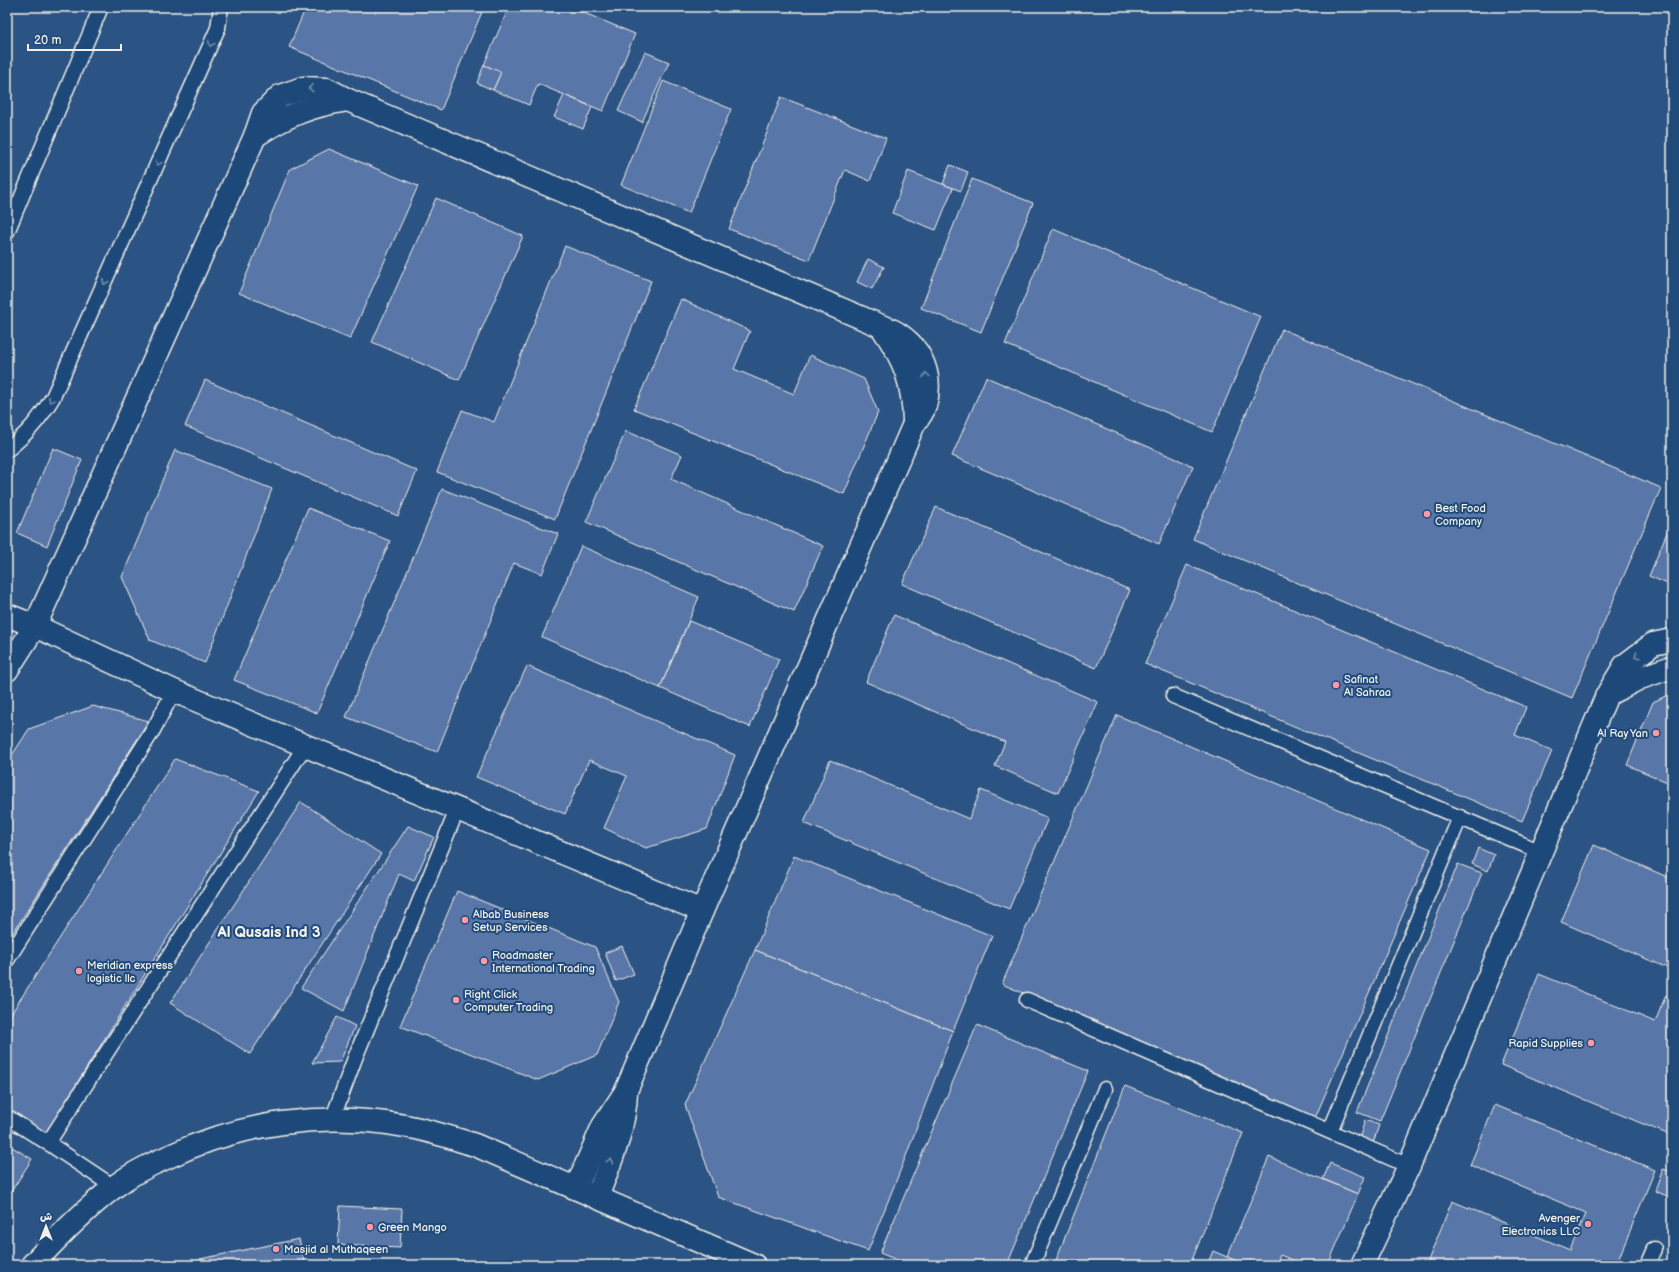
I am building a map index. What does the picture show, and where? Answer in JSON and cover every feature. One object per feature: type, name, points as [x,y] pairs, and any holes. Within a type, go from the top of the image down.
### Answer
[{"type":"street","points":[[7,670],[35,626],[254,136],[276,122],[299,111],[323,104],[348,100],[881,326],[896,347],[907,372],[913,398],[914,424],[702,911],[626,1091],[603,1126],[576,1188]]},
{"type":"street","points":[[7,615],[35,626],[174,691],[702,911]]},
{"type":"street","points":[[1362,1265],[1409,1166],[1607,695],[1625,665],[1653,644],[1672,640]]},
{"type":"street","points":[[1607,695],[1640,678],[1672,667]]},
{"type":"street","points":[[597,1197],[620,1134],[626,1091]]},
{"type":"street","points":[[32,1265],[84,1212],[114,1187],[147,1167],[182,1150],[218,1137],[255,1127],[332,1120],[368,1121],[405,1126],[440,1134],[475,1145],[597,1197],[743,1263]]},
{"type":"lane","points":[[7,232],[101,7]]},
{"type":"lane","points":[[7,450],[39,419],[53,397],[218,28],[220,7]]},
{"type":"lane","points":[[7,960],[152,732],[174,691]]},
{"type":"lane","points":[[1174,696],[1541,852]]},
{"type":"lane","points":[[48,1143],[305,746]]},
{"type":"lane","points":[[332,1120],[358,1051],[457,810]]},
{"type":"lane","points":[[1330,1131],[1460,817]]},
{"type":"lane","points":[[1027,1000],[1409,1166]]},
{"type":"lane","points":[[1032,1265],[1105,1089]]},
{"type":"lane","points":[[7,1117],[114,1187]]},
{"type":"lane","points":[[1647,1265],[1654,1249]]},
{"type":"building","points":[[306,7],[484,7],[441,110],[289,47]]},
{"type":"building","points":[[509,7],[570,7],[635,34],[603,111],[538,84],[529,105],[493,90],[501,72],[484,65]]},
{"type":"building","points":[[645,52],[669,62],[642,122],[618,111]]},
{"type":"building","points":[[484,65],[501,72],[493,90],[477,83]]},
{"type":"building","points":[[663,81],[731,109],[689,213],[621,185]]},
{"type":"building","points":[[564,95],[592,107],[583,129],[554,117]]},
{"type":"building","points":[[781,97],[886,138],[870,181],[845,170],[809,260],[729,229]]},
{"type":"building","points":[[329,149],[418,186],[350,339],[239,293],[290,169]]},
{"type":"building","points":[[950,165],[968,172],[961,191],[943,184]]},
{"type":"building","points":[[908,171],[953,188],[936,230],[892,213]]},
{"type":"building","points":[[972,179],[1033,203],[981,332],[921,308]]},
{"type":"building","points":[[436,198],[523,236],[459,380],[372,342]]},
{"type":"building","points":[[1053,229],[1261,317],[1212,432],[1005,344]]},
{"type":"building","points":[[565,246],[651,281],[555,519],[437,472],[462,410],[494,422]]},
{"type":"building","points":[[868,259],[884,267],[872,289],[857,282]]},
{"type":"building","points":[[681,299],[750,331],[734,369],[794,394],[810,355],[864,379],[878,412],[844,494],[634,409]]},
{"type":"building","name":"Best Food Company","points":[[1282,329],[1661,488],[1572,698],[1193,539]]},
{"type":"building","points":[[986,377],[1193,466],[1159,544],[952,456]]},
{"type":"building","points":[[205,380],[417,471],[398,516],[185,426]]},
{"type":"building","points":[[626,431],[682,455],[671,479],[823,546],[794,612],[586,522]]},
{"type":"building","points":[[53,448],[82,460],[47,546],[17,533]]},
{"type":"building","points":[[175,450],[272,489],[205,663],[150,640],[122,577]]},
{"type":"building","points":[[442,489],[558,534],[542,574],[514,563],[437,752],[346,717]]},
{"type":"building","points":[[936,507],[1130,590],[1096,668],[902,584]]},
{"type":"building","points":[[308,508],[390,541],[317,713],[234,680]]},
{"type":"building","points":[[1672,520],[1672,586],[1649,576]]},
{"type":"building","points":[[581,546],[699,597],[660,688],[542,637]]},
{"type":"building","name":"Safinat Al Sahraa","points":[[1187,565],[1526,707],[1515,735],[1552,751],[1522,821],[1145,664]]},
{"type":"building","points":[[894,615],[1098,702],[1058,793],[995,766],[1005,742],[866,682]]},
{"type":"building","points":[[689,621],[779,659],[750,727],[660,688]]},
{"type":"building","points":[[527,666],[735,755],[707,829],[646,848],[604,828],[627,776],[589,760],[565,814],[476,777]]},
{"type":"building","name":"Al Ray Yan","points":[[1672,693],[1672,784],[1627,765],[1653,702]]},
{"type":"building","points":[[93,706],[149,721],[7,942],[7,763],[29,729]]},
{"type":"building","points":[[1117,715],[1431,849],[1315,1118],[1002,984]]},
{"type":"building","points":[[175,759],[259,791],[46,1133],[7,1108],[7,1020]]},
{"type":"building","points":[[830,760],[969,819],[981,790],[1048,818],[1009,909],[804,823]]},
{"type":"building","points":[[301,802],[381,854],[250,1054],[170,1003]]},
{"type":"building","points":[[408,826],[434,837],[414,881],[399,874],[344,1011],[301,988]]},
{"type":"building","points":[[1594,845],[1672,879],[1672,970],[1561,922]]},
{"type":"building","points":[[1478,848],[1494,855],[1488,871],[1472,864]]},
{"type":"building","points":[[794,856],[992,936],[953,1031],[755,950]]},
{"type":"building","points":[[1458,864],[1482,873],[1380,1121],[1357,1112]]},
{"type":"building","points":[[457,891],[595,947],[619,1002],[597,1055],[538,1080],[400,1026]]},
{"type":"building","points":[[622,946],[634,974],[616,981],[605,953]]},
{"type":"building","points":[[755,950],[953,1031],[906,1156],[868,1251],[718,1197],[685,1105]]},
{"type":"building","name":"Rapid Supplies","points":[[1539,974],[1655,1022],[1666,995],[1672,997],[1672,1136],[1501,1065]]},
{"type":"building","points":[[337,1017],[355,1026],[340,1062],[312,1063]]},
{"type":"building","points":[[977,1025],[1088,1071],[1007,1265],[909,1265],[880,1253]]},
{"type":"building","points":[[1125,1086],[1243,1133],[1190,1265],[1054,1265]]},
{"type":"building","points":[[1495,1105],[1655,1170],[1616,1265],[1430,1265],[1427,1263],[1452,1201],[1570,1250],[1586,1213],[1470,1165]]},
{"type":"building","points":[[1365,1120],[1379,1125],[1373,1143],[1359,1139]]},
{"type":"building","points":[[7,1144],[32,1159],[7,1198]]},
{"type":"building","points":[[1269,1157],[1358,1194],[1328,1265],[1305,1265],[1280,1255],[1276,1265],[1246,1265],[1227,1257]]},
{"type":"building","points":[[1330,1163],[1365,1177],[1358,1194],[1323,1179]]},
{"type":"building","points":[[1663,1169],[1672,1172],[1672,1198],[1655,1191]]},
{"type":"building","name":"Green Mango","points":[[340,1206],[402,1209],[400,1248],[338,1245]]},
{"type":"building","name":"Masjid al Muthaqeen","points":[[299,1239],[305,1265],[201,1265],[200,1259]]},
{"type":"building","points":[[1213,1251],[1227,1257],[1246,1265],[1207,1265]]},
{"type":"building","points":[[129,1259],[134,1265],[123,1265]]},
{"type":"place","name":"Best Food Company","points":[[1427,514]]},
{"type":"place","name":"Safinat Al Sahraa","points":[[1336,685]]},
{"type":"place","name":"Al Ray Yan","points":[[1656,733]]},
{"type":"place","name":"Albab Business Setup Services","points":[[465,920]]},
{"type":"place","name":"Roadmaster International Trading","points":[[484,961]]},
{"type":"place","name":"Meridian express logistic llc","points":[[79,971]]},
{"type":"place","name":"Right Click Computer Trading","points":[[456,1000]]},
{"type":"place","name":"Rapid Supplies","points":[[1591,1043]]},
{"type":"place","name":"Avenger Electronics LLC","points":[[1588,1224]]},
{"type":"place","name":"Green Mango","points":[[370,1227]]},
{"type":"place","name":"Masjid al Muthaqeen","points":[[276,1249]]},
{"type":"district","name":"Al Qusais Ind 3","points":[[269,932]]}]
